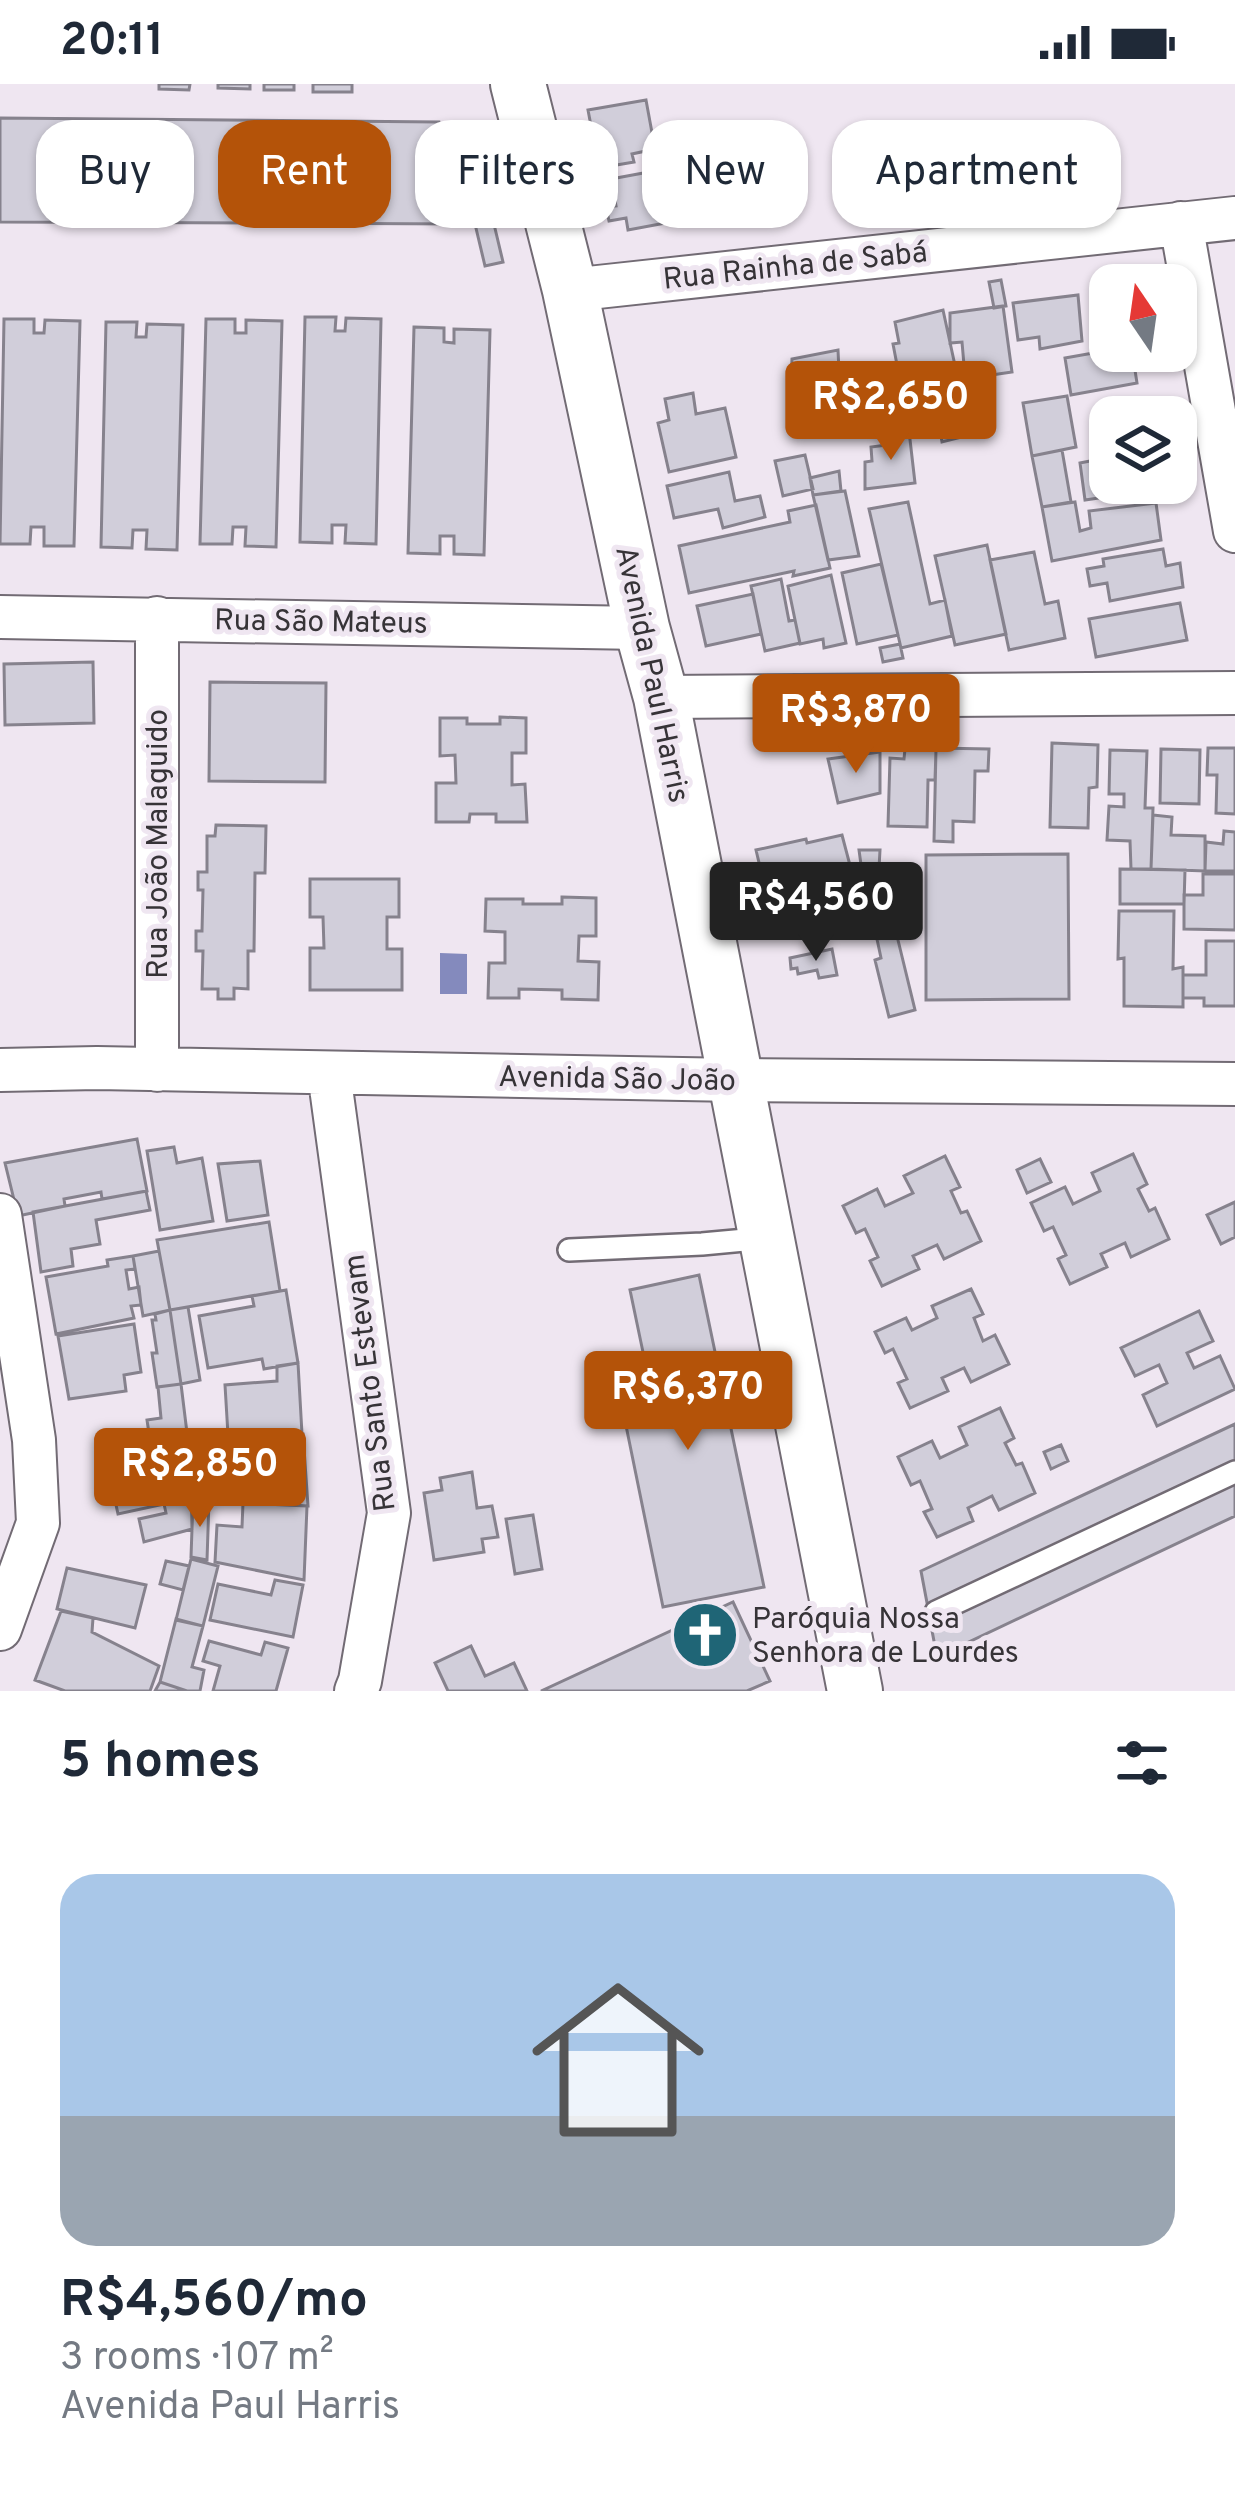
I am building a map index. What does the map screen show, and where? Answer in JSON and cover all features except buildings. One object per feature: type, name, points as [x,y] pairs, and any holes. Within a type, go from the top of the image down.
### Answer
[{"type":"street","name":"Avenida Paul Harris","points":[[518,84],[570,290],[661,697],[855,1691]]},
{"type":"street","name":"Rua Rainha de Sabá","points":[[570,290],[1235,218]]},
{"type":"street","points":[[1181,223],[1235,531]]},
{"type":"street","name":"Rua São Mateus","points":[[0,616],[642,628]]},
{"type":"street","name":"Rua João Malaguido","points":[[157,618],[157,1070]]},
{"type":"street","points":[[661,697],[1235,693]]},
{"type":"street","name":"Avenida São João","points":[[0,1070],[1235,1084]]},
{"type":"street","name":"Rua Santo Estevam","points":[[329,1073],[389,1514],[356,1691]]},
{"type":"street","points":[[0,1215],[34,1439],[38,1523],[0,1629]]},
{"type":"lane","points":[[569,1250],[767,1238]]},
{"type":"lane","points":[[936,1612],[1235,1472]]},
{"type":"water","points":[[440,953],[467,954],[467,994],[440,994]]},
{"type":"place","name":"Paróquia Nossa Senhora de Lourdes","points":[[705,1635]]}]
